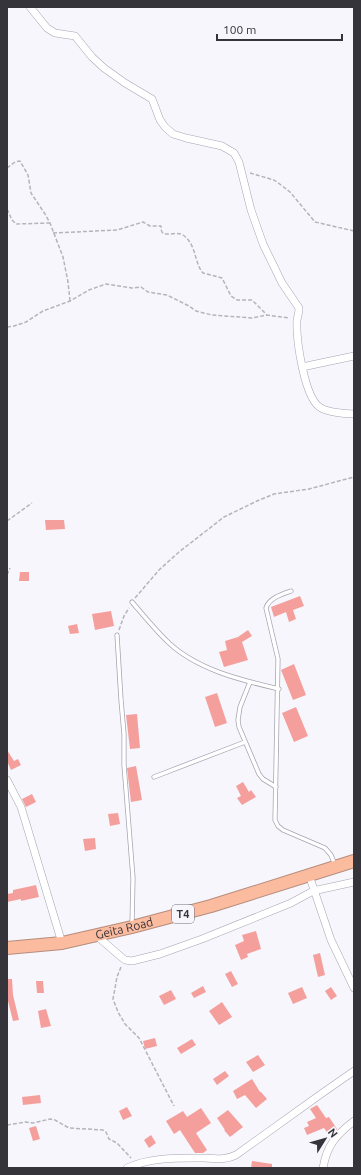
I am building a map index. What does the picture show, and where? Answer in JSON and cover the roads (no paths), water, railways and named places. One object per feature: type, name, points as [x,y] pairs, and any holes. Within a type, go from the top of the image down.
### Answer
[{"type":"highway","name":"Geita Road","points":[[7,948],[62,943],[97,936],[211,906],[354,861]]},
{"type":"street","points":[[30,7],[47,28],[55,33],[75,36],[92,57],[104,68],[125,83],[152,99],[160,120],[173,134],[229,150],[237,158],[251,210],[263,244],[282,283],[299,308],[297,332],[302,366],[308,388],[314,402],[321,408],[354,414]]},
{"type":"street","points":[[302,366],[354,356]]},
{"type":"street","points":[[7,780],[21,807],[62,943]]},
{"type":"street","points":[[308,875],[331,940],[354,988]]},
{"type":"street","points":[[97,936],[125,960],[132,961],[160,954],[202,938],[291,903],[314,891],[354,882]]},
{"type":"street","points":[[127,1168],[137,1163],[154,1160],[184,1158],[227,1159],[236,1155],[354,1071]]},
{"type":"street","points":[[323,1168],[330,1144],[340,1132],[354,1121]]},
{"type":"lane","points":[[291,591],[271,600],[266,608],[278,659],[279,689],[275,820],[282,830],[325,848],[331,855],[335,866]]},
{"type":"lane","points":[[132,602],[170,644],[185,655],[203,665],[250,682],[279,689]]},
{"type":"lane","points":[[117,635],[124,734],[124,765],[133,878],[132,927]]},
{"type":"lane","points":[[250,682],[238,714],[239,727],[259,774],[263,779],[276,788]]},
{"type":"lane","points":[[154,777],[245,742]]}]
